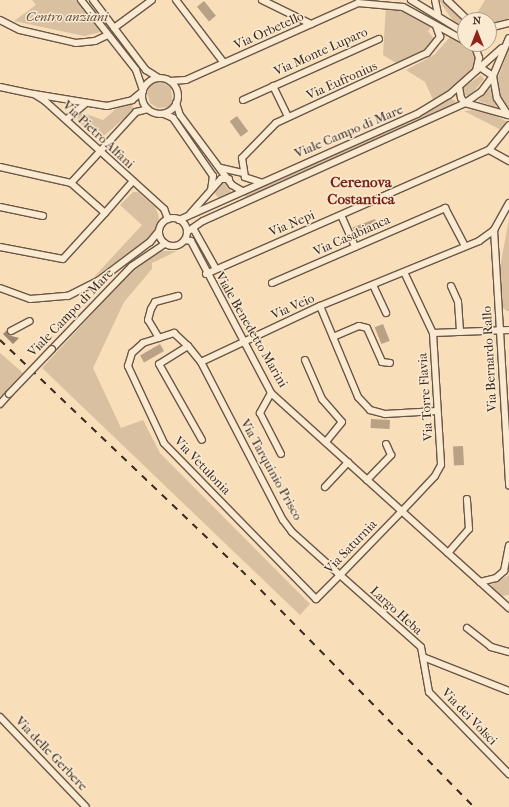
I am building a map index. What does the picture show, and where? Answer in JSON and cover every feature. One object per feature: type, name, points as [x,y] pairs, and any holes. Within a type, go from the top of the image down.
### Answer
[{"type":"street","points":[[81,0],[138,72],[143,90],[142,99],[148,109]]},
{"type":"street","points":[[93,0],[148,72],[159,78],[170,81],[178,93]]},
{"type":"street","points":[[114,28],[152,0]]},
{"type":"street","points":[[176,0],[224,63]]},
{"type":"street","points":[[262,0],[311,24]]},
{"type":"street","points":[[378,3],[385,0]]},
{"type":"street","points":[[412,0],[438,14],[457,27]]},
{"type":"street","points":[[435,0],[438,14]]},
{"type":"street","points":[[447,0],[460,12]]},
{"type":"street","name":"Via Orbetello","points":[[170,81],[186,80],[311,24],[358,1],[403,7],[457,37]]},
{"type":"street","points":[[0,20],[20,30],[70,42],[90,42],[108,34]]},
{"type":"street","points":[[497,26],[509,23]]},
{"type":"street","name":"Via Eufronius","points":[[243,172],[242,158],[276,124],[288,117],[427,53],[440,37],[440,31],[434,24]]},
{"type":"street","name":"Via Monte Luparo","points":[[243,100],[379,39]]},
{"type":"street","name":"Viale Campo di Mare","points":[[179,220],[261,182],[417,114],[460,87],[508,40]]},
{"type":"street","name":"Viale Campo di Mare","points":[[187,232],[250,200],[465,103],[481,92],[493,76],[508,40]]},
{"type":"street","points":[[473,75],[479,62],[476,52]]},
{"type":"street","points":[[481,68],[493,76],[497,98],[508,115]]},
{"type":"street","points":[[34,94],[85,104],[117,105],[137,98],[149,82],[159,78]]},
{"type":"street","points":[[186,80],[178,93],[176,103],[180,115],[238,191],[244,190],[242,197],[250,200]]},
{"type":"street","name":"Via Monte Luparo","points":[[273,86],[288,117]]},
{"type":"street","name":"Via Pietro Alfani","points":[[0,87],[34,94],[67,119],[132,182],[164,209],[168,219]]},
{"type":"street","points":[[460,87],[461,98],[465,103],[508,115]]},
{"type":"street","points":[[164,114],[176,103]]},
{"type":"street","points":[[67,119],[85,104]]},
{"type":"street","points":[[71,183],[136,112],[148,109],[173,118],[213,176],[211,190]]},
{"type":"street","name":"Via Nepi","points":[[206,274],[489,150],[497,144],[509,125]]},
{"type":"street","points":[[489,150],[509,162]]},
{"type":"street","points":[[0,167],[71,183],[104,213]]},
{"type":"street","points":[[221,168],[243,172],[251,181],[261,182]]},
{"type":"street","points":[[188,217],[221,179],[229,179]]},
{"type":"street","points":[[0,247],[63,259],[132,182]]},
{"type":"street","points":[[494,230],[509,203]]},
{"type":"street","points":[[0,207],[43,216]]},
{"type":"street","name":"Via Casabianca","points":[[272,283],[445,208],[465,246]]},
{"type":"street","points":[[341,215],[355,247]]},
{"type":"street","points":[[0,288],[30,299],[68,296],[86,289],[138,251],[158,232],[168,219],[179,220],[187,232],[185,240],[178,246],[165,244],[158,232]]},
{"type":"street","points":[[193,228],[216,269]]},
{"type":"street","name":"Via Veio","points":[[201,362],[244,340],[320,306],[465,246],[494,230]]},
{"type":"street","name":"Via Bernardo Rallo","points":[[494,230],[509,486]]},
{"type":"street","name":"Viale Benedetto Marini","points":[[185,240],[191,242],[206,274],[244,340],[271,393],[509,608]]},
{"type":"street","name":"Viale Campo di Mare","points":[[0,404],[132,266],[165,244]]},
{"type":"street","points":[[132,266],[138,251]]},
{"type":"street","name":"Via Torre Flavia","points":[[402,511],[439,471],[433,333],[404,272]]},
{"type":"street","points":[[373,285],[386,313]]},
{"type":"street","points":[[451,286],[458,302],[460,332]]},
{"type":"street","points":[[159,338],[148,320],[151,309],[155,302],[178,296]]},
{"type":"street","points":[[320,306],[358,397],[370,410],[386,414],[437,411]]},
{"type":"street","points":[[12,331],[30,321]]},
{"type":"street","points":[[333,337],[358,326],[367,328],[382,362],[390,363]]},
{"type":"street","points":[[433,333],[509,330]]},
{"type":"street","name":"Via Vetulonia","points":[[201,362],[188,346],[174,333],[143,343],[132,352],[128,366],[164,444],[316,599]]},
{"type":"street","name":"Via Vetulonia","points":[[188,346],[159,364],[202,440]]},
{"type":"street","points":[[305,360],[322,399],[342,422],[326,442]]},
{"type":"street","name":"Via Tarquinio Prisco","points":[[201,362],[283,520],[340,575]]},
{"type":"street","points":[[271,393],[260,413],[281,454]]},
{"type":"street","points":[[367,480],[391,455],[386,444]]},
{"type":"street","points":[[325,486],[348,462]]},
{"type":"street","points":[[448,553],[469,529],[467,499]]},
{"type":"street","name":"Via Saturnia","points":[[316,599],[402,511]]},
{"type":"street","points":[[480,582],[496,578],[504,571],[509,545]]},
{"type":"street","name":"Largo Heba","points":[[340,575],[421,647],[425,670]]},
{"type":"street","points":[[467,628],[490,647],[509,652]]},
{"type":"street","points":[[423,657],[509,691]]},
{"type":"street","name":"Via dei Volsci","points":[[425,670],[429,692],[509,774]]},
{"type":"street","name":"Via delle Gerbere","points":[[0,717],[86,807]]},
{"type":"green space","name":"Centro anziani","points":[[32,0],[77,0],[101,32],[84,36],[14,21],[36,5]]},
{"type":"green space","points":[[439,0],[444,0],[457,13],[457,24],[453,21]]},
{"type":"green space","points":[[485,0],[509,0],[509,18],[497,22],[497,12],[478,12]]},
{"type":"green space","points":[[386,5],[415,15],[432,26],[428,31],[435,40],[424,51],[396,63],[383,55]]},
{"type":"green space","points":[[450,37],[457,40],[457,52],[477,53],[476,68],[434,102],[425,82],[406,70],[434,55]]},
{"type":"green space","points":[[509,48],[509,108],[500,96],[497,81]]},
{"type":"green space","points":[[481,75],[484,79],[475,90],[468,96],[463,94],[464,87]]},
{"type":"green space","points":[[152,82],[164,83],[171,88],[173,107],[157,108],[150,103],[147,93]]},
{"type":"green space","points":[[492,86],[497,104],[495,107],[478,101]]},
{"type":"green space","points":[[449,99],[455,100],[456,106],[248,197],[244,196],[245,193],[416,117]]},
{"type":"green space","points":[[131,103],[134,110],[99,140],[73,118],[80,112],[103,120],[117,108]]},
{"type":"green space","points":[[472,110],[494,115],[506,121],[501,130],[464,111]]},
{"type":"green space","points":[[223,183],[230,188],[231,191],[226,198],[223,199],[216,194],[215,191],[220,184]]},
{"type":"green space","points":[[133,192],[138,192],[155,207],[159,220],[152,236],[93,278],[142,225],[120,205]]},
{"type":"green space","points":[[509,219],[509,311],[507,311],[502,307],[500,267]]},
{"type":"green space","points":[[160,251],[177,251],[152,263],[152,269],[124,302],[93,368],[121,428],[143,420],[160,453],[310,604],[300,615],[42,368],[134,269]]},
{"type":"green space","points":[[0,353],[23,373],[0,397]]},
{"type":"green space","points":[[509,575],[509,595],[501,596],[491,585]]},
{"type":"shaded area","points":[[204,1],[216,16],[209,21],[197,7]]},
{"type":"shaded area","points":[[237,116],[248,131],[241,137],[230,121]]},
{"type":"shaded area","points":[[375,219],[378,227],[356,236],[353,228]]},
{"type":"shaded area","points":[[383,324],[390,341],[381,344],[375,327]]},
{"type":"shaded area","points":[[160,344],[164,351],[144,362],[140,356]]},
{"type":"shaded area","points":[[371,419],[390,420],[390,429],[371,428]]},
{"type":"shaded area","points":[[463,446],[464,465],[454,465],[453,447]]},
{"type":"building","points":[[7,330],[8,335],[19,338],[13,344],[3,334]]},
{"type":"railway","points":[[0,340],[241,570],[474,807]]},
{"type":"district","name":"Cerenova Costantica","points":[[361,190]]}]
